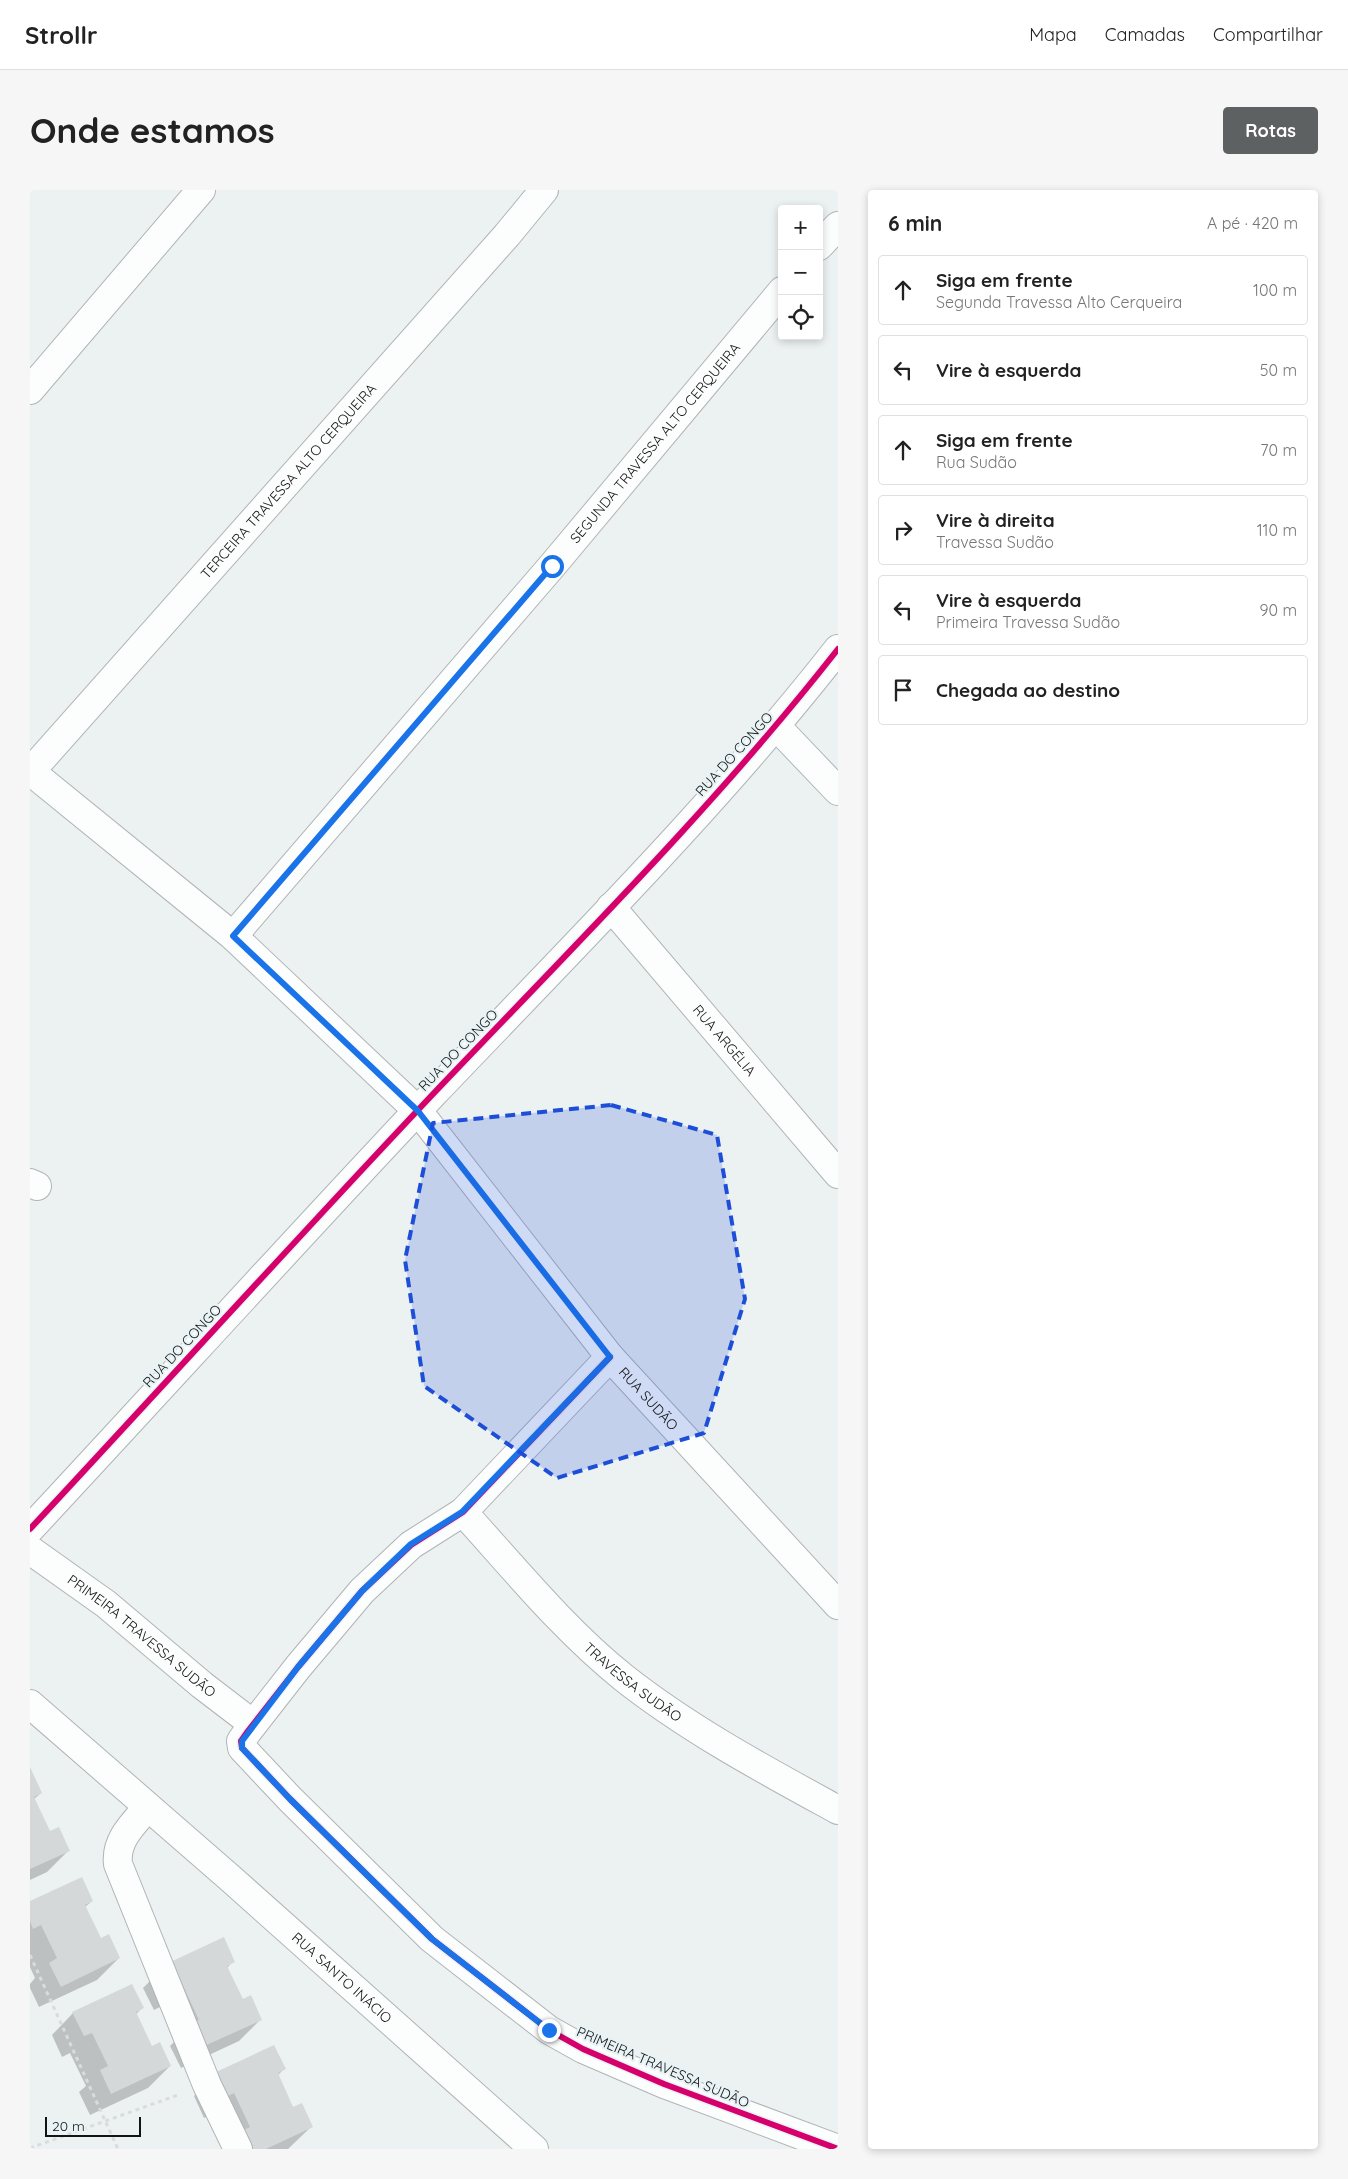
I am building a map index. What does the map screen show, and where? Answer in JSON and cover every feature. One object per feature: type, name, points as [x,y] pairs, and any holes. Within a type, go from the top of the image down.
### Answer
[{"type":"street","points":[[30,390],[202,190]]},
{"type":"street","name":"TERCEIRA TRAVESSA ALTO CERQUEIRA","points":[[30,772],[507,235],[544,190]]},
{"type":"street","points":[[823,242],[838,226]]},
{"type":"street","name":"SEGUNDA TRAVESSA ALTO CERQUEIRA","points":[[233,936],[552,566],[779,295]]},
{"type":"street","name":"RUA DO CONGO","points":[[30,1529],[418,1111],[612,907],[776,726],[827,673],[838,649]]},
{"type":"street","points":[[776,726],[838,791]]},
{"type":"street","name":"RUA SUDÃO","points":[[30,772],[233,936],[418,1111],[610,1357],[838,1605]]},
{"type":"street","name":"RUA ARGÉLIA","points":[[612,907],[838,1174]]},
{"type":"street","points":[[254,1724],[298,1667],[362,1591],[411,1544],[462,1512],[610,1357]]},
{"type":"street","name":"TRAVESSA SUDÃO","points":[[462,1512],[572,1630],[624,1678],[668,1710],[718,1742],[838,1810]]},
{"type":"street","name":"PRIMEIRA TRAVESSA SUDÃO","points":[[30,1550],[106,1604],[202,1685],[254,1724],[242,1741],[242,1748],[252,1759],[432,1939],[549,2030],[583,2049],[664,2084],[838,2149]]},
{"type":"street","name":"RUA SANTO INÁCIO","points":[[30,1704],[534,2149]]},
{"type":"street","points":[[148,1807],[122,1840],[118,1850],[118,1864],[207,2085],[238,2149]]},
{"type":"path","points":[[30,1955],[118,2149]]},
{"type":"path","points":[[30,2148],[104,2120],[207,2085]]},
{"type":"highlighted area","points":[[611,1105],[717,1135],[745,1299],[704,1433],[557,1478],[424,1386],[405,1260],[433,1123]]},
{"type":"building","points":[[30,1767],[42,1793],[34,1797],[50,1831],[59,1827],[70,1851],[30,1869]]},
{"type":"building","points":[[82,1877],[93,1901],[85,1905],[101,1938],[109,1934],[120,1958],[61,1987],[49,1963],[57,1958],[41,1925],[33,1929],[30,1921],[30,1901]]},
{"type":"building","points":[[224,1937],[235,1962],[227,1966],[243,1999],[251,1995],[262,2020],[202,2047],[191,2023],[199,2020],[183,1986],[175,1989],[164,1965]]},
{"type":"building","points":[[132,1984],[144,2008],[136,2012],[152,2046],[160,2042],[171,2066],[111,2094],[100,2070],[108,2066],[92,2033],[84,2036],[72,2012]]},
{"type":"building","points":[[274,2045],[286,2069],[278,2073],[293,2107],[302,2103],[313,2127],[266,2149],[250,2149],[242,2131],[250,2127],[234,2093],[226,2097],[214,2073]]},
{"type":"cycle path","points":[[30,1529],[383,1147],[642,876],[742,764],[838,649]]},
{"type":"cycle path","points":[[610,1357],[463,1512],[411,1545],[362,1591],[298,1667],[248,1731],[241,1741],[242,1748],[290,1799],[432,1939],[549,2030],[583,2049],[664,2084],[838,2149]]},
{"type":"route","points":[[549,2030],[432,1939],[290,1799],[242,1748],[242,1741],[298,1667],[362,1591],[411,1544],[462,1512],[610,1357],[418,1111],[233,936],[552,566]]}]
